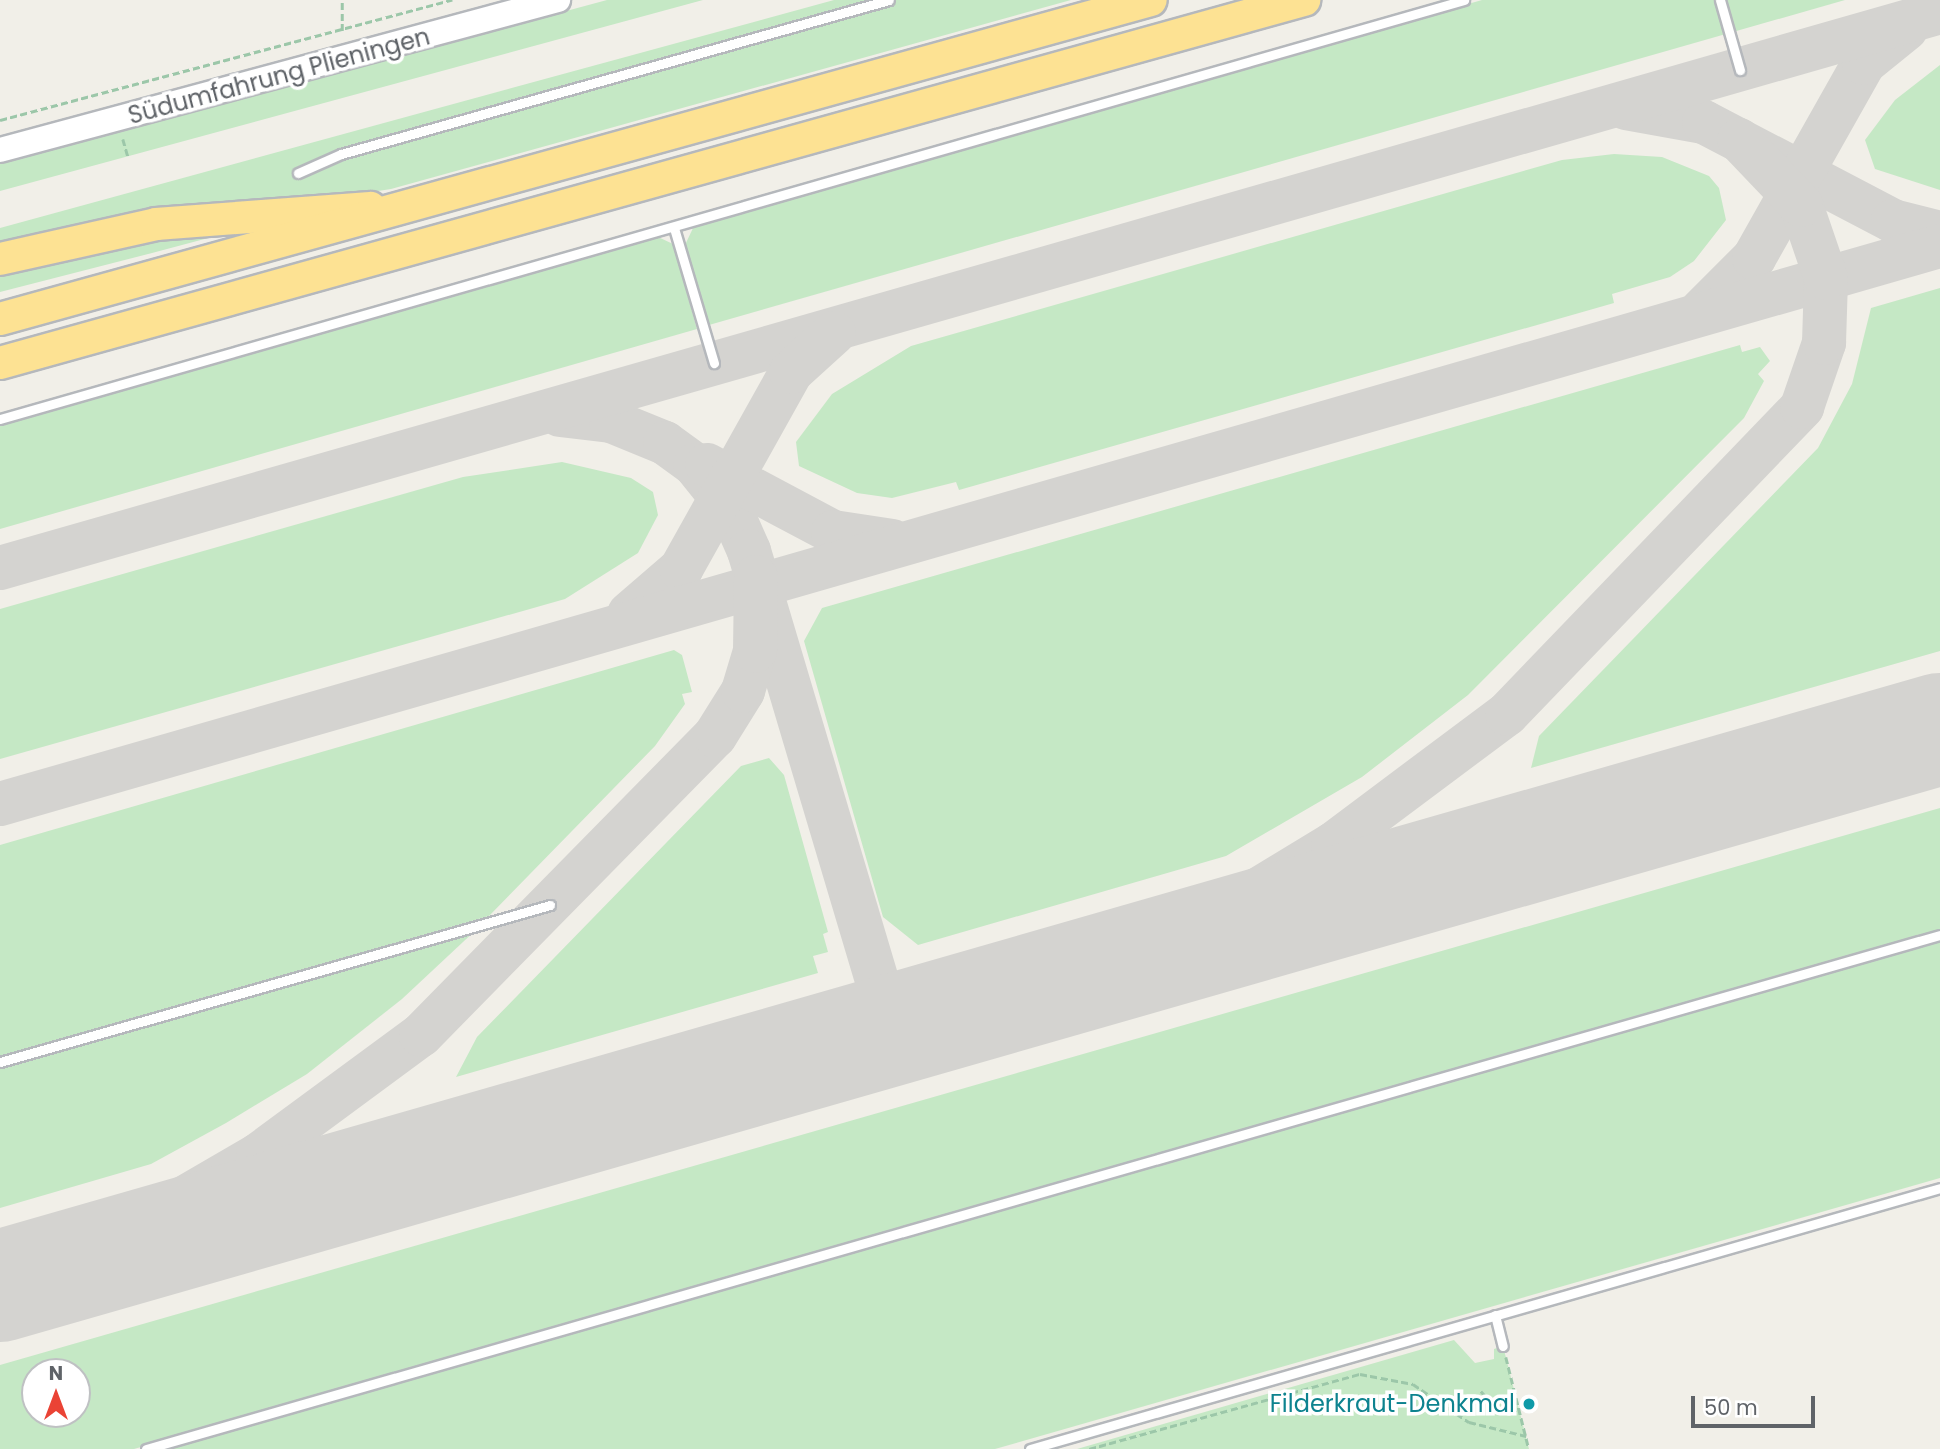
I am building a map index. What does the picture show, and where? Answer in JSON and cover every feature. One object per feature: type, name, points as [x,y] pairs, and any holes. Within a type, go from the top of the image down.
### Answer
[{"type":"highway","points":[[0,319],[420,207],[1151,0]]},
{"type":"highway","points":[[0,363],[1304,0]]},
{"type":"highway","points":[[0,259],[156,224],[420,207]]},
{"type":"main road","name":"Südumfahrung Plieningen","points":[[0,150],[558,0]]},
{"type":"lane","points":[[298,173],[341,154],[890,0]]},
{"type":"lane","points":[[0,419],[1464,0]]},
{"type":"lane","points":[[1720,0],[1740,70]]},
{"type":"lane","points":[[674,228],[714,363]]},
{"type":"lane","points":[[0,1062],[550,905]]},
{"type":"lane","points":[[146,1449],[1940,935]]},
{"type":"lane","points":[[1030,1449],[1940,1188]]},
{"type":"lane","points":[[1495,1315],[1503,1346]]},
{"type":"path","points":[[342,0],[342,30]]},
{"type":"path","points":[[0,120],[453,0]]},
{"type":"path","points":[[1503,1346],[1529,1449]]},
{"type":"path","points":[[1089,1449],[1360,1374],[1413,1384],[1469,1422],[1526,1436]]},
{"type":"path","points":[[1481,1391],[1499,1411],[1517,1410]]},
{"type":"green space","points":[[607,0],[703,0],[0,191],[0,164]]},
{"type":"green space","points":[[834,0],[1071,0],[391,189],[0,250],[0,228]]},
{"type":"green space","points":[[1482,0],[1845,0],[709,325],[685,245],[694,226]]},
{"type":"green space","points":[[1940,65],[1940,190],[1875,169],[1865,140],[1895,100]]},
{"type":"green space","points":[[1614,154],[1662,157],[1709,176],[1719,188],[1726,220],[1694,261],[1670,277],[1612,294],[1614,303],[959,490],[956,482],[892,498],[857,493],[799,466],[796,442],[832,394],[911,346],[1562,160]]},
{"type":"green space","points":[[227,233],[0,292],[0,273],[134,240]]},
{"type":"green space","points":[[656,236],[673,244],[697,329],[0,529],[0,424]]},
{"type":"green space","points":[[1940,288],[1940,651],[1531,768],[1539,736],[1818,448],[1852,384],[1871,308]]},
{"type":"green space","points":[[1740,345],[1742,352],[1760,347],[1770,361],[1758,374],[1764,381],[1744,418],[1468,695],[1362,777],[1226,856],[918,945],[883,917],[804,641],[822,608]]},
{"type":"green space","points":[[562,462],[631,478],[653,492],[658,515],[638,553],[565,599],[0,759],[0,609],[463,477]]},
{"type":"green space","points":[[674,650],[682,655],[692,692],[682,694],[685,704],[655,746],[489,916],[0,1057],[0,845]]},
{"type":"green space","points":[[769,758],[784,775],[828,932],[823,934],[828,952],[813,956],[818,973],[456,1077],[477,1037],[741,766]]},
{"type":"green space","points":[[1940,808],[1940,931],[134,1449],[0,1449],[0,1365],[21,1359],[21,1428],[91,1428],[91,1358],[24,1358]]},
{"type":"green space","points":[[478,928],[402,999],[307,1074],[226,1123],[151,1164],[0,1208],[0,1066]]},
{"type":"green space","points":[[1940,939],[1940,1178],[995,1449],[160,1449]]},
{"type":"green space","points":[[1454,1340],[1475,1363],[1494,1359],[1494,1349],[1503,1346],[1529,1449],[1077,1449]]},
{"type":"taxiway","points":[[0,568],[1940,12]]},
{"type":"taxiway","points":[[1701,311],[1754,258],[1864,63],[1906,29]]},
{"type":"taxiway","points":[[1626,108],[1704,122],[1893,221],[1940,233]]},
{"type":"taxiway","points":[[1147,957],[1333,844],[1507,714],[1802,407],[1824,343],[1826,278],[1801,205],[1739,140]]},
{"type":"taxiway","points":[[0,804],[1940,246]]},
{"type":"taxiway","points":[[629,614],[681,569],[791,372],[834,333]]},
{"type":"taxiway","points":[[560,415],[611,421],[665,443],[695,465],[731,510],[749,551],[892,1030]]},
{"type":"taxiway","points":[[707,465],[833,532],[892,541]]},
{"type":"taxiway","points":[[0,1282],[177,1202],[258,1155],[421,1035],[715,736],[743,691],[755,651],[756,577]]},
{"type":"runway","points":[[0,1286],[1940,729]]},
{"type":"place","name":"Filderkraut-Denkmal","points":[[1529,1404]]}]
